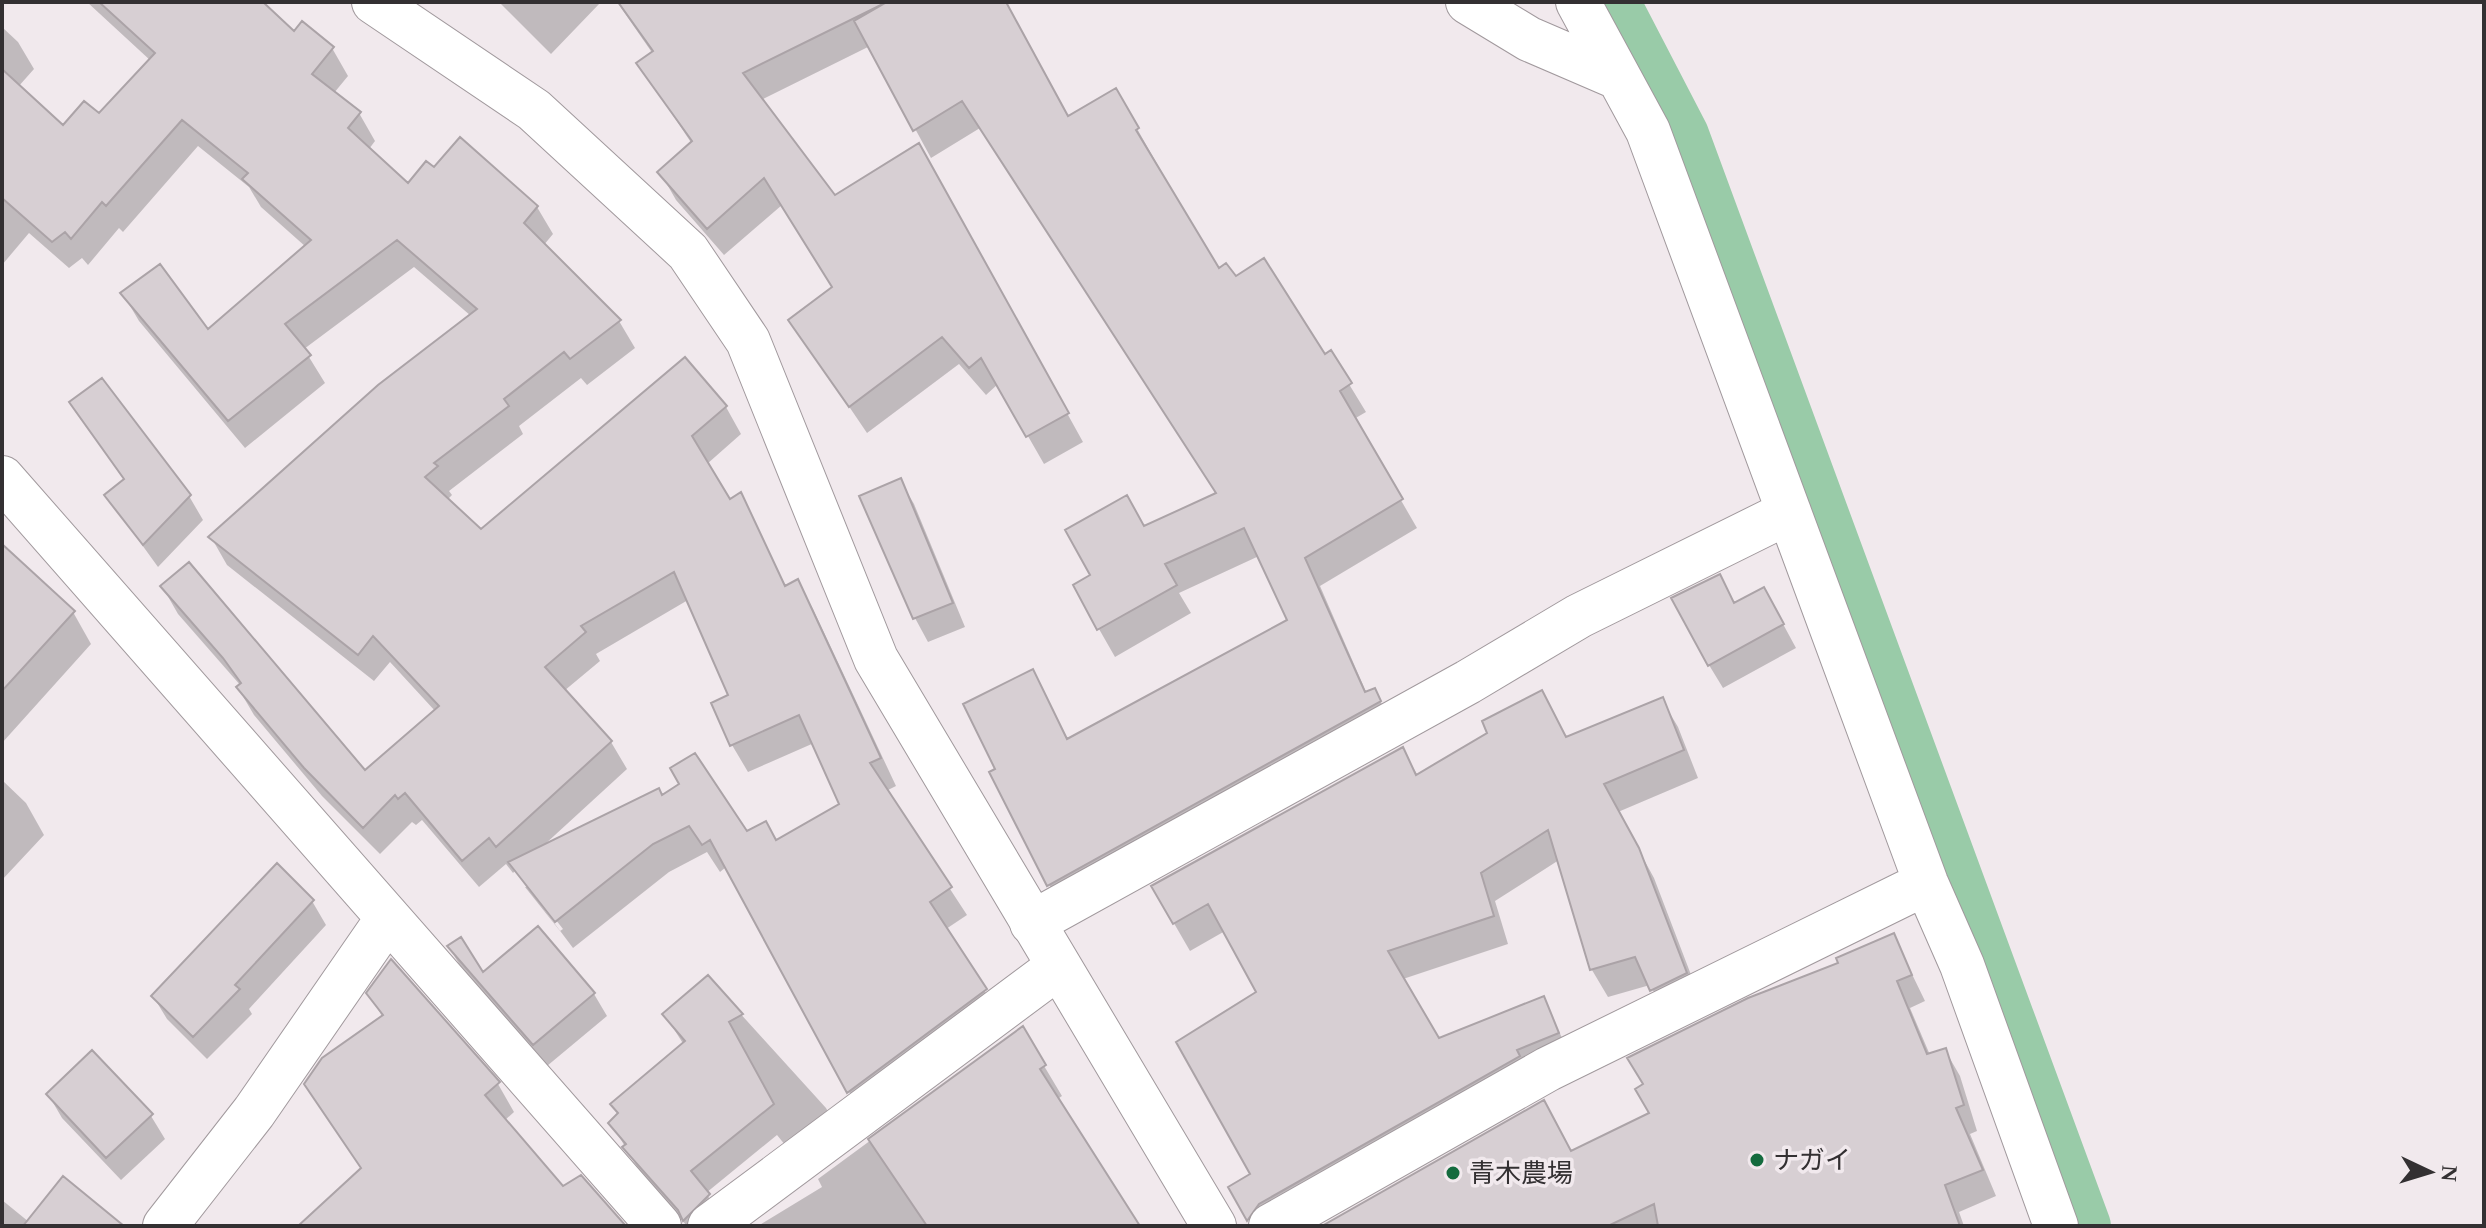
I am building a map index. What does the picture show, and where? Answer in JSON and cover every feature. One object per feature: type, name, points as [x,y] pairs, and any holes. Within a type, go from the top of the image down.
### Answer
[{"type":"street","points":[[374,2],[534,110],[688,252],[748,341],[876,659],[1214,1226]]},
{"type":"street","points":[[1468,2],[1529,39],[1615,76]]},
{"type":"street","points":[[1578,2],[1615,76],[1648,131],[1926,883],[1962,965],[2056,1226]]},
{"type":"street","points":[[2,478],[659,1226]]},
{"type":"street","points":[[1032,923],[1468,682],[1579,616],[1789,512]]},
{"type":"street","points":[[1271,1226],[1548,1069],[1926,883]]},
{"type":"street","points":[[165,1226],[254,1112],[388,918]]},
{"type":"street","points":[[710,1226],[1058,967]]},
{"type":"building","points":[[99,2],[263,2],[294,31],[302,21],[334,47],[312,74],[361,112],[348,128],[408,183],[426,161],[434,167],[460,137],[538,206],[524,223],[621,320],[570,359],[564,352],[504,399],[509,406],[434,463],[438,466],[425,477],[481,529],[685,357],[727,406],[692,436],[730,499],[741,492],[785,586],[798,579],[881,758],[870,763],[952,887],[930,902],[987,989],[847,1093],[710,840],[702,845],[689,826],[653,844],[555,922],[508,862],[659,788],[662,795],[679,784],[670,768],[695,753],[747,831],[766,821],[776,840],[839,804],[799,715],[730,746],[711,703],[728,695],[674,572],[581,626],[586,632],[545,667],[612,741],[496,847],[489,838],[462,861],[405,793],[398,799],[395,795],[363,828],[304,768],[236,687],[241,683],[223,658],[160,586],[189,562],[365,770],[439,706],[373,636],[358,655],[208,537],[378,385],[477,309],[397,240],[285,324],[311,355],[228,421],[120,293],[160,264],[208,329],[311,240],[242,179],[248,173],[182,120],[106,206],[102,202],[71,239],[65,232],[52,242],[2,198],[2,69],[63,125],[84,101],[99,113],[155,53]]},
{"type":"building","points":[[618,2],[887,2],[743,73],[835,195],[919,143],[1069,413],[1026,437],[981,358],[969,368],[942,337],[849,407],[788,320],[832,287],[764,178],[707,229],[657,172],[692,141],[636,63],[653,51]]},
{"type":"building","points":[[887,2],[1006,2],[1068,116],[1116,88],[1139,128],[1136,130],[1219,268],[1226,263],[1236,276],[1264,258],[1325,354],[1331,350],[1352,383],[1340,391],[1403,499],[1305,558],[1365,692],[1375,688],[1381,701],[1047,886],[989,772],[995,769],[963,704],[1033,669],[1067,739],[1287,620],[1244,528],[1165,564],[1177,585],[1097,630],[1073,585],[1090,575],[1065,530],[1127,495],[1144,526],[1216,493],[962,101],[913,131],[854,21]]},
{"type":"building","points":[[102,378],[191,495],[143,545],[104,495],[124,479],[69,402]]},
{"type":"building","points":[[901,478],[953,603],[913,619],[859,496]]},
{"type":"building","points":[[2,544],[75,611],[2,691]]},
{"type":"building","points":[[1720,574],[1734,603],[1764,587],[1784,624],[1708,666],[1671,598]]},
{"type":"building","points":[[1542,690],[1566,737],[1663,697],[1684,750],[1604,784],[1639,848],[1687,973],[1650,991],[1635,957],[1590,970],[1548,830],[1481,873],[1494,916],[1388,951],[1439,1038],[1544,996],[1559,1033],[1517,1050],[1520,1056],[1259,1204],[1247,1221],[1228,1187],[1250,1174],[1176,1042],[1256,992],[1208,904],[1173,924],[1151,886],[1403,747],[1416,775],[1487,733],[1482,721]]},
{"type":"building","points":[[277,863],[314,900],[235,985],[240,989],[193,1037],[151,996]]},
{"type":"building","points":[[538,926],[595,993],[533,1045],[447,946],[461,937],[483,972]]},
{"type":"building","points":[[1894,933],[1912,975],[1897,981],[1927,1054],[1946,1048],[1964,1105],[1956,1108],[1983,1170],[1945,1185],[1960,1226],[1658,1226],[1654,1204],[1608,1226],[1322,1226],[1544,1100],[1571,1151],[1649,1113],[1635,1089],[1643,1084],[1627,1058],[1748,998],[1838,963],[1836,958]]},
{"type":"building","points":[[391,959],[500,1082],[485,1095],[563,1186],[581,1175],[626,1226],[298,1226],[361,1168],[304,1084],[322,1058],[383,1015],[366,993]]},
{"type":"building","points":[[708,975],[743,1014],[729,1022],[774,1104],[691,1171],[710,1194],[683,1221],[678,1210],[622,1147],[626,1144],[608,1123],[618,1113],[610,1104],[685,1041],[662,1014]]},
{"type":"building","points":[[1023,1026],[1046,1065],[1040,1069],[1140,1226],[927,1226],[868,1139]]},
{"type":"building","points":[[92,1050],[153,1114],[106,1158],[46,1094]]},
{"type":"building","points":[[63,1176],[124,1226],[23,1226]]},
{"type":"waterway","points":[[1614,2],[1683,135],[2085,1226]]},
{"type":"place","name":"ナガイ","points":[[1757,1160]]},
{"type":"place","name":"青木農場","points":[[1453,1173]]}]
